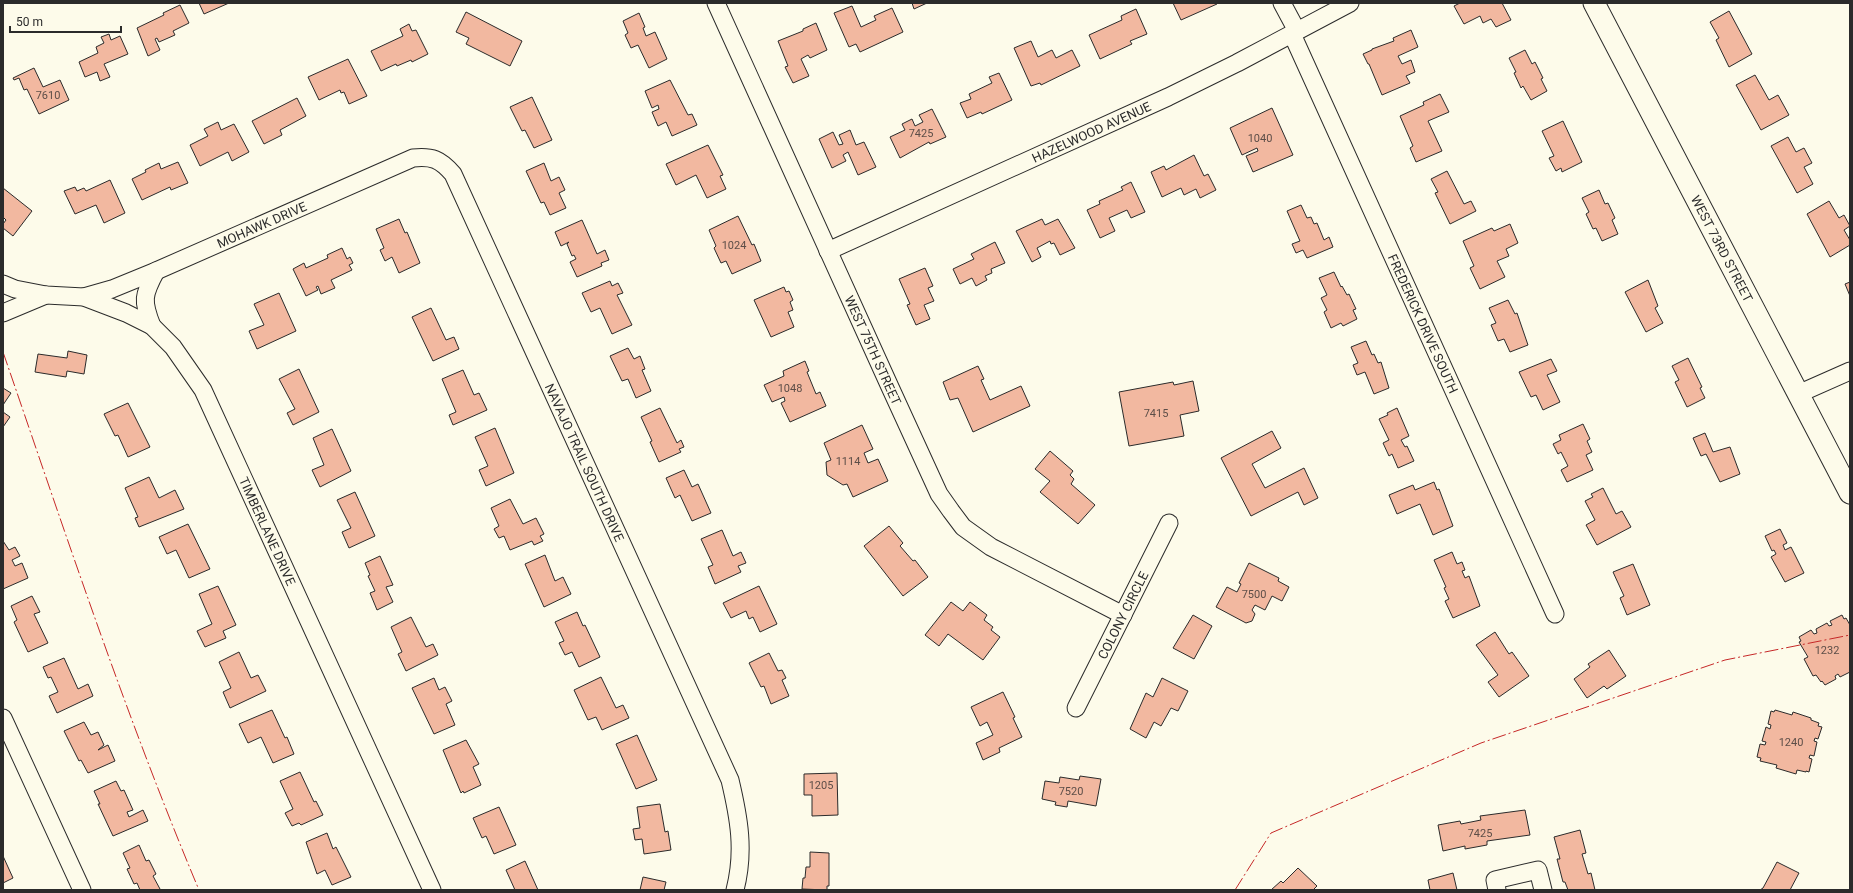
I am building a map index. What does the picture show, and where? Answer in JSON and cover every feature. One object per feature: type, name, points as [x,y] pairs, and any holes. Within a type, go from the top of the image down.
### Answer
[{"type":"main road","name":"WEST 73RD STREET","points":[[1594,3],[1850,493]]},
{"type":"street","name":"WEST 75TH STREET","points":[[716,3],[939,494],[954,516],[964,527],[991,547],[1123,615]]},
{"type":"street","name":"FREDERICK DRIVE SOUTH","points":[[1282,3],[1555,614]]},
{"type":"street","name":"HAZELWOOD AVENUE","points":[[828,251],[1168,97],[1350,3]]},
{"type":"street","name":"MOHAWK DRIVE","points":[[84,297],[112,289],[156,271],[412,158],[428,157],[439,161]]},
{"type":"street","name":"NAVAJO TRAIL SOUTH DRIVE","points":[[439,161],[453,174],[732,787],[741,833],[739,874],[735,890]]},
{"type":"street","points":[[152,326],[145,309],[144,300],[148,286],[156,271]]},
{"type":"street","name":"TIMBERLANE DRIVE","points":[[3,284],[15,289],[46,295],[84,297],[126,313],[152,326],[174,347],[203,390],[432,890]]},
{"type":"street","points":[[3,313],[46,295]]},
{"type":"street","points":[[1798,394],[1850,371]]},
{"type":"street","name":"COLONY CIRCLE","points":[[1076,708],[1169,523]]},
{"type":"street","points":[[3,718],[82,890]]},
{"type":"street","points":[[1497,890],[1495,880],[1538,870],[1543,890]]},
{"type":"building","points":[[199,3],[229,3],[204,14]]},
{"type":"building","points":[[912,3],[927,3],[914,9]]},
{"type":"building","points":[[1173,3],[1216,3],[1217,4],[1181,20]]},
{"type":"building","points":[[1460,3],[1502,3],[1511,20],[1496,27],[1491,19],[1483,23],[1480,16],[1464,24],[1454,6]]},
{"type":"building","points":[[180,5],[189,23],[173,31],[175,35],[159,42],[157,38],[155,39],[160,50],[148,56],[137,28],[164,15],[163,13]]},
{"type":"building","points":[[852,6],[861,27],[876,20],[874,16],[892,8],[903,32],[860,52],[856,44],[849,47],[834,13]]},
{"type":"building","points":[[1136,9],[1147,34],[1130,41],[1132,44],[1100,59],[1089,35],[1122,20],[1121,16]]},
{"type":"building","points":[[1729,11],[1752,54],[1729,67],[1716,40],[1719,38],[1710,22]]},
{"type":"building","points":[[466,12],[522,41],[510,66],[466,44],[469,38],[456,32]]},
{"type":"building","points":[[639,13],[645,27],[643,28],[646,36],[655,32],[667,59],[649,68],[638,45],[631,48],[625,35],[628,33],[623,21]]},
{"type":"building","points":[[816,23],[827,50],[810,58],[808,55],[801,59],[809,76],[793,83],[785,67],[788,66],[778,41],[803,31],[803,29]]},
{"type":"building","points":[[409,24],[412,31],[416,30],[428,54],[412,62],[411,60],[397,66],[396,64],[381,71],[371,51],[403,36],[400,29]]},
{"type":"building","points":[[1411,30],[1418,47],[1398,56],[1402,64],[1411,60],[1415,72],[1406,76],[1410,83],[1382,95],[1369,64],[1363,54],[1394,41],[1393,38]]},
{"type":"building","points":[[109,34],[111,40],[120,36],[128,54],[104,64],[110,77],[100,81],[97,72],[85,77],[79,62],[98,53],[96,47],[104,43],[101,37]]},
{"type":"building","points":[[1031,41],[1038,57],[1052,50],[1056,58],[1072,50],[1080,66],[1041,85],[1040,83],[1031,86],[1014,48]]},
{"type":"building","points":[[1525,50],[1532,64],[1535,62],[1543,78],[1541,79],[1547,91],[1531,100],[1523,86],[1521,88],[1514,73],[1516,72],[1509,58]]},
{"type":"building","points":[[348,59],[367,96],[349,104],[344,92],[341,93],[340,90],[319,100],[308,77]]},
{"type":"building","points":[[34,68],[43,87],[60,80],[69,100],[39,114],[27,89],[24,90],[19,78],[14,80],[13,78]]},
{"type":"building","points":[[999,73],[1012,100],[982,114],[981,112],[967,118],[960,103],[971,99],[969,94],[992,83],[989,77]]},
{"type":"building","points":[[1755,75],[1769,100],[1778,95],[1789,115],[1761,130],[1736,85]]},
{"type":"building","points":[[670,80],[688,115],[692,114],[697,125],[672,136],[666,122],[658,126],[652,112],[659,109],[658,105],[652,108],[645,91]]},
{"type":"building","points":[[1440,94],[1449,112],[1428,121],[1442,151],[1416,162],[1410,148],[1413,146],[1400,116],[1424,105],[1423,102]]},
{"type":"building","points":[[532,97],[552,140],[534,148],[525,130],[522,131],[510,107]]},
{"type":"building","points":[[297,98],[306,116],[280,130],[282,135],[264,144],[252,121]]},
{"type":"building","points":[[1272,108],[1293,155],[1253,172],[1246,156],[1258,151],[1257,148],[1242,155],[1230,128]]},
{"type":"building","points":[[932,109],[946,137],[930,144],[929,142],[900,158],[890,137],[905,130],[902,124],[912,119],[915,126],[923,122],[919,115]]},
{"type":"building","points":[[1563,121],[1582,162],[1562,172],[1561,168],[1556,171],[1549,158],[1554,156],[1542,131]]},
{"type":"building","points":[[218,122],[221,130],[234,124],[249,152],[232,161],[228,152],[200,166],[190,145],[208,136],[204,129]]},
{"type":"building","points":[[850,130],[856,145],[864,142],[876,167],[858,175],[848,152],[843,155],[846,161],[832,168],[819,139],[833,132],[839,145],[843,144],[839,135]]},
{"type":"building","points":[[1788,137],[1796,152],[1804,148],[1812,163],[1804,167],[1813,184],[1797,193],[1771,146]]},
{"type":"building","points":[[708,145],[723,175],[720,176],[726,189],[707,198],[696,175],[676,185],[666,164]]},
{"type":"building","points":[[1194,155],[1204,176],[1208,174],[1216,190],[1200,198],[1196,189],[1184,195],[1181,188],[1162,197],[1151,172],[1164,166],[1166,170]]},
{"type":"building","points":[[178,162],[188,183],[171,190],[170,187],[142,200],[132,179],[159,163],[161,169]]},
{"type":"building","points":[[544,163],[551,181],[559,177],[565,190],[559,193],[566,208],[550,215],[544,202],[541,203],[526,171]]},
{"type":"building","points":[[1447,171],[1464,204],[1471,201],[1476,211],[1450,224],[1435,193],[1438,192],[1431,179]]},
{"type":"building","points":[[110,180],[125,213],[104,223],[96,205],[75,214],[64,191],[75,187],[77,191],[84,188],[86,191]]},
{"type":"building","points":[[1131,182],[1145,212],[1131,218],[1127,210],[1109,218],[1115,231],[1100,238],[1087,210],[1100,204],[1099,201],[1123,190],[1121,187]]},
{"type":"building","points":[[3,188],[32,211],[13,236],[3,228],[3,224],[6,220],[3,217]]},
{"type":"building","points":[[1599,190],[1605,204],[1608,203],[1615,218],[1612,220],[1618,234],[1602,241],[1596,228],[1593,229],[1586,214],[1589,212],[1582,198]]},
{"type":"building","points":[[1829,201],[1839,218],[1844,215],[1850,226],[1844,230],[1850,240],[1850,245],[1830,257],[1807,214]]},
{"type":"building","points":[[1301,205],[1307,218],[1311,217],[1314,224],[1317,223],[1324,240],[1329,237],[1333,247],[1307,258],[1303,250],[1296,253],[1292,244],[1300,241],[1287,211]]},
{"type":"building","points":[[738,216],[752,245],[754,244],[761,261],[732,274],[726,261],[721,263],[714,248],[716,246],[709,230]]},
{"type":"building","points":[[399,219],[405,233],[407,232],[420,263],[399,273],[392,257],[385,261],[380,250],[384,248],[376,229]]},
{"type":"building","points":[[1042,219],[1045,225],[1058,219],[1075,248],[1060,255],[1054,243],[1051,244],[1050,241],[1037,248],[1041,257],[1032,262],[1016,231]]},
{"type":"building","points":[[582,220],[597,254],[605,250],[609,260],[601,263],[602,266],[577,277],[570,262],[576,259],[574,255],[572,256],[567,244],[569,242],[561,246],[555,232]]},
{"type":"building","points":[[1510,224],[1518,243],[1506,249],[1509,256],[1497,261],[1505,277],[1480,289],[1470,268],[1474,266],[1463,241],[1492,228],[1494,231]]},
{"type":"building","points":[[995,242],[1005,263],[991,269],[992,273],[985,276],[987,280],[976,286],[972,278],[960,284],[953,269],[974,259],[971,254]]},
{"type":"building","points":[[342,248],[347,259],[350,257],[353,263],[349,265],[352,270],[331,280],[335,288],[321,294],[318,286],[316,287],[318,290],[306,296],[293,269],[304,263],[306,268],[328,258],[327,255]]},
{"type":"building","points":[[925,268],[933,286],[928,288],[934,301],[924,305],[930,319],[916,325],[907,305],[910,304],[899,279]]},
{"type":"building","points":[[1334,272],[1341,287],[1342,286],[1347,295],[1349,294],[1356,309],[1353,310],[1357,319],[1343,326],[1341,323],[1331,328],[1324,312],[1327,310],[1321,298],[1327,295],[1319,278]]},
{"type":"building","points":[[1648,280],[1658,306],[1655,308],[1663,323],[1646,332],[1625,292]]},
{"type":"building","points":[[610,281],[612,286],[618,283],[623,293],[617,295],[632,325],[612,334],[600,308],[591,312],[582,293]]},
{"type":"building","points":[[1850,282],[1850,296],[1845,284]]},
{"type":"building","points":[[784,287],[786,292],[789,291],[793,300],[790,302],[793,310],[788,312],[794,327],[771,337],[754,300]]},
{"type":"building","points":[[279,293],[296,331],[257,349],[249,331],[264,325],[254,304]]},
{"type":"building","points":[[1508,300],[1515,314],[1517,313],[1528,345],[1510,352],[1504,339],[1498,341],[1491,325],[1496,323],[1489,308]]},
{"type":"building","points":[[431,308],[446,340],[454,337],[459,349],[433,361],[412,317]]},
{"type":"building","points":[[1366,341],[1372,355],[1374,354],[1378,363],[1381,362],[1389,388],[1374,394],[1365,372],[1357,375],[1353,365],[1358,363],[1351,347]]},
{"type":"building","points":[[628,348],[634,359],[640,356],[645,369],[642,370],[651,391],[636,398],[628,379],[622,381],[610,356]]},
{"type":"building","points":[[68,351],[87,355],[84,374],[67,371],[66,377],[35,372],[38,354],[67,358]]},
{"type":"building","points":[[1688,358],[1702,387],[1700,388],[1705,398],[1687,407],[1675,382],[1679,380],[1672,366]]},
{"type":"building","points":[[1551,359],[1557,371],[1547,375],[1560,402],[1543,410],[1536,395],[1531,397],[1519,372]]},
{"type":"building","points":[[805,361],[809,371],[807,372],[816,394],[820,392],[826,406],[790,422],[781,403],[785,401],[784,397],[772,402],[764,385],[784,376],[783,371]]},
{"type":"building","points":[[978,366],[984,379],[981,380],[990,400],[1021,386],[1030,406],[973,432],[958,398],[950,400],[943,382]]},
{"type":"building","points":[[299,369],[319,412],[293,425],[287,413],[295,409],[279,379]]},
{"type":"building","points":[[463,370],[474,395],[479,393],[487,410],[453,425],[449,415],[456,412],[442,379]]},
{"type":"building","points":[[1193,381],[1199,411],[1180,415],[1184,436],[1129,446],[1119,392],[1173,382],[1174,385]]},
{"type":"building","points":[[3,388],[11,393],[3,405]]},
{"type":"building","points":[[128,403],[150,447],[128,457],[118,435],[115,436],[104,414]]},
{"type":"building","points":[[660,408],[677,443],[681,440],[684,447],[679,449],[681,452],[659,462],[650,442],[652,441],[641,417]]},
{"type":"building","points":[[1397,408],[1409,436],[1401,440],[1405,447],[1407,446],[1414,461],[1398,468],[1392,454],[1389,456],[1383,443],[1389,440],[1379,419],[1388,415],[1387,413]]},
{"type":"building","points":[[3,412],[10,417],[3,427]]},
{"type":"building","points":[[1583,424],[1590,439],[1587,441],[1592,452],[1586,455],[1593,470],[1567,482],[1561,470],[1568,466],[1561,452],[1558,454],[1553,444],[1561,440],[1559,435]]},
{"type":"building","points":[[862,425],[873,449],[864,453],[868,463],[878,459],[888,481],[853,497],[847,484],[843,485],[827,475],[826,462],[831,460],[824,443]]},
{"type":"building","points":[[495,428],[514,473],[486,486],[479,470],[488,466],[475,437]]},
{"type":"building","points":[[332,429],[351,471],[320,487],[312,470],[324,465],[313,438]]},
{"type":"building","points":[[1272,431],[1281,448],[1252,464],[1265,488],[1304,468],[1318,498],[1304,505],[1298,492],[1251,516],[1221,458]]},
{"type":"building","points":[[1705,433],[1713,452],[1730,447],[1740,474],[1720,482],[1706,454],[1701,456],[1693,438]]},
{"type":"building","points":[[1050,451],[1073,471],[1070,475],[1074,479],[1071,484],[1095,505],[1078,524],[1040,492],[1050,481],[1035,469]]},
{"type":"building","points":[[684,470],[692,487],[698,484],[711,513],[692,521],[680,495],[675,498],[666,478]]},
{"type":"building","points":[[149,477],[159,498],[175,490],[184,509],[139,527],[135,518],[138,517],[125,488]]},
{"type":"building","points":[[1434,482],[1437,490],[1439,489],[1453,526],[1433,535],[1420,504],[1397,514],[1389,495],[1413,485],[1415,490]]},
{"type":"building","points":[[1603,488],[1616,514],[1622,511],[1631,527],[1597,545],[1586,525],[1595,520],[1585,501],[1593,497],[1591,494]]},
{"type":"building","points":[[355,492],[375,536],[349,548],[342,532],[351,528],[337,500]]},
{"type":"building","points":[[510,499],[523,524],[536,518],[544,534],[540,536],[543,541],[534,545],[532,541],[510,550],[504,536],[499,538],[494,529],[499,526],[491,508]]},
{"type":"building","points":[[188,524],[210,569],[189,578],[176,550],[167,554],[159,537]]},
{"type":"building","points":[[889,526],[903,543],[900,546],[913,561],[915,560],[928,577],[903,596],[864,546]]},
{"type":"building","points":[[1780,529],[1787,543],[1783,545],[1785,550],[1791,547],[1804,573],[1785,582],[1771,557],[1776,554],[1774,550],[1772,551],[1765,536]]},
{"type":"building","points":[[722,530],[733,556],[741,552],[746,563],[738,566],[741,572],[715,584],[708,567],[713,565],[701,539]]},
{"type":"building","points":[[3,541],[9,550],[15,547],[20,556],[12,560],[15,566],[22,563],[28,578],[3,589]]},
{"type":"building","points":[[1452,552],[1457,564],[1462,562],[1465,570],[1462,571],[1465,578],[1469,576],[1480,606],[1453,618],[1445,601],[1449,599],[1444,588],[1446,587],[1434,560]]},
{"type":"building","points":[[545,555],[555,581],[563,577],[571,594],[544,607],[525,564]]},
{"type":"building","points":[[380,556],[393,585],[386,587],[393,602],[377,610],[370,593],[375,591],[368,576],[370,575],[365,563]]},
{"type":"building","points":[[1249,563],[1279,578],[1278,581],[1289,587],[1282,601],[1272,596],[1265,610],[1255,605],[1252,610],[1255,614],[1252,621],[1246,623],[1216,607],[1227,587],[1237,592],[1241,584],[1239,583]]},
{"type":"building","points":[[1633,564],[1650,605],[1627,615],[1620,598],[1624,596],[1613,572]]},
{"type":"building","points":[[218,586],[236,625],[223,631],[226,638],[205,647],[197,631],[212,624],[199,594]]},
{"type":"building","points":[[759,586],[777,624],[760,632],[753,617],[749,619],[746,611],[731,618],[723,603]]},
{"type":"building","points":[[32,596],[40,612],[34,614],[48,643],[28,652],[14,622],[17,620],[11,606]]},
{"type":"building","points":[[951,602],[963,611],[970,602],[987,615],[984,620],[993,627],[991,630],[1000,637],[983,660],[948,634],[939,646],[925,635]]},
{"type":"building","points":[[577,612],[583,626],[585,625],[600,657],[579,667],[572,652],[565,655],[559,643],[564,641],[555,622]]},
{"type":"building","points":[[1193,615],[1212,626],[1194,659],[1173,648]]},
{"type":"building","points":[[1842,615],[1844,619],[1846,618],[1850,625],[1850,672],[1840,677],[1838,674],[1835,676],[1836,679],[1825,685],[1816,675],[1813,676],[1804,659],[1808,657],[1799,642],[1801,641],[1799,637],[1811,630],[1814,634],[1817,633],[1816,629],[1827,623],[1829,626],[1832,625],[1830,621]]},
{"type":"building","points":[[411,617],[426,647],[433,644],[438,655],[406,671],[398,654],[402,652],[391,627]]},
{"type":"building","points":[[1495,632],[1509,654],[1512,652],[1529,676],[1499,697],[1488,682],[1498,675],[1476,645]]},
{"type":"building","points":[[1609,650],[1626,676],[1607,689],[1604,686],[1587,698],[1574,679],[1590,667],[1588,664]]},
{"type":"building","points":[[239,652],[251,678],[258,675],[266,691],[230,708],[223,692],[231,688],[219,662]]},
{"type":"building","points":[[769,653],[778,671],[782,670],[786,678],[782,680],[789,696],[771,704],[764,686],[761,687],[749,663]]},
{"type":"building","points":[[64,658],[78,689],[88,684],[93,696],[57,713],[49,696],[58,692],[51,677],[48,678],[43,667]]},
{"type":"building","points":[[601,677],[616,708],[623,705],[629,718],[602,730],[596,717],[588,720],[574,690]]},
{"type":"building","points":[[434,678],[439,690],[445,687],[452,701],[446,704],[455,725],[434,734],[412,688]]},
{"type":"building","points":[[1162,678],[1188,691],[1178,711],[1171,708],[1161,726],[1154,722],[1146,738],[1130,729],[1146,693],[1153,697]]},
{"type":"building","points":[[1003,692],[1015,717],[1013,718],[1022,737],[999,748],[1000,752],[983,760],[976,743],[993,735],[987,722],[980,726],[971,707]]},
{"type":"building","points":[[272,710],[285,738],[287,737],[294,754],[273,763],[261,737],[248,743],[239,724]]},
{"type":"building","points":[[1775,710],[1792,715],[1793,712],[1811,718],[1811,720],[1819,723],[1818,726],[1822,727],[1818,739],[1815,738],[1814,741],[1817,742],[1814,756],[1810,755],[1809,758],[1812,759],[1809,772],[1797,770],[1796,774],[1776,768],[1777,765],[1760,761],[1761,758],[1757,757],[1760,744],[1765,745],[1766,742],[1762,741],[1766,727],[1770,729],[1771,725],[1768,724],[1771,711],[1774,712]]},
{"type":"building","points":[[84,722],[91,735],[98,732],[104,745],[98,750],[108,745],[115,761],[88,773],[81,760],[79,761],[64,731]]},
{"type":"building","points":[[637,735],[657,780],[636,789],[616,744]]},
{"type":"building","points":[[466,740],[479,764],[473,767],[481,785],[461,793],[443,750]]},
{"type":"building","points":[[300,772],[314,802],[316,801],[323,815],[301,825],[299,823],[292,826],[285,813],[293,809],[280,781]]},
{"type":"building","points":[[837,773],[838,815],[812,816],[812,795],[804,795],[804,774]]},
{"type":"building","points":[[1080,776],[1101,779],[1096,806],[1068,801],[1067,807],[1055,805],[1056,802],[1042,799],[1045,781],[1059,783],[1060,777],[1079,780]]},
{"type":"building","points":[[116,781],[121,791],[124,790],[133,810],[127,812],[129,817],[143,810],[148,821],[113,836],[98,804],[100,804],[94,791]]},
{"type":"building","points":[[660,804],[665,832],[668,831],[671,850],[644,854],[642,839],[635,840],[633,829],[640,828],[637,807]]},
{"type":"building","points":[[499,807],[516,845],[494,854],[486,836],[482,838],[473,818]]},
{"type":"building","points":[[1525,810],[1530,835],[1487,841],[1487,845],[1465,849],[1465,846],[1443,851],[1438,825],[1460,821],[1461,824],[1481,820],[1480,816]]},
{"type":"building","points":[[1580,830],[1586,853],[1582,854],[1588,874],[1591,873],[1595,890],[1568,890],[1565,882],[1563,882],[1557,859],[1560,859],[1554,837]]},
{"type":"building","points":[[327,833],[333,849],[336,847],[351,877],[332,885],[325,870],[317,874],[306,842]]},
{"type":"building","points":[[139,845],[146,861],[149,860],[156,874],[153,876],[160,889],[158,890],[140,890],[137,883],[134,884],[127,869],[130,868],[123,853]]},
{"type":"building","points":[[810,852],[829,853],[829,886],[827,886],[827,890],[802,889],[806,867],[810,867]]},
{"type":"building","points":[[3,856],[13,878],[3,883]]},
{"type":"building","points":[[525,861],[538,890],[515,890],[506,870]]},
{"type":"building","points":[[1777,862],[1799,873],[1790,890],[1760,890],[1763,888]]},
{"type":"building","points":[[1298,868],[1317,886],[1313,890],[1271,890],[1281,881],[1283,883]]},
{"type":"building","points":[[1453,873],[1457,890],[1430,890],[1428,880]]},
{"type":"building","points":[[643,877],[666,882],[664,890],[640,890]]},
{"type":"power","points":[[3,352],[121,690],[199,890]]},
{"type":"power","points":[[1235,890],[1271,833],[1481,743],[1725,660],[1850,635]]}]
